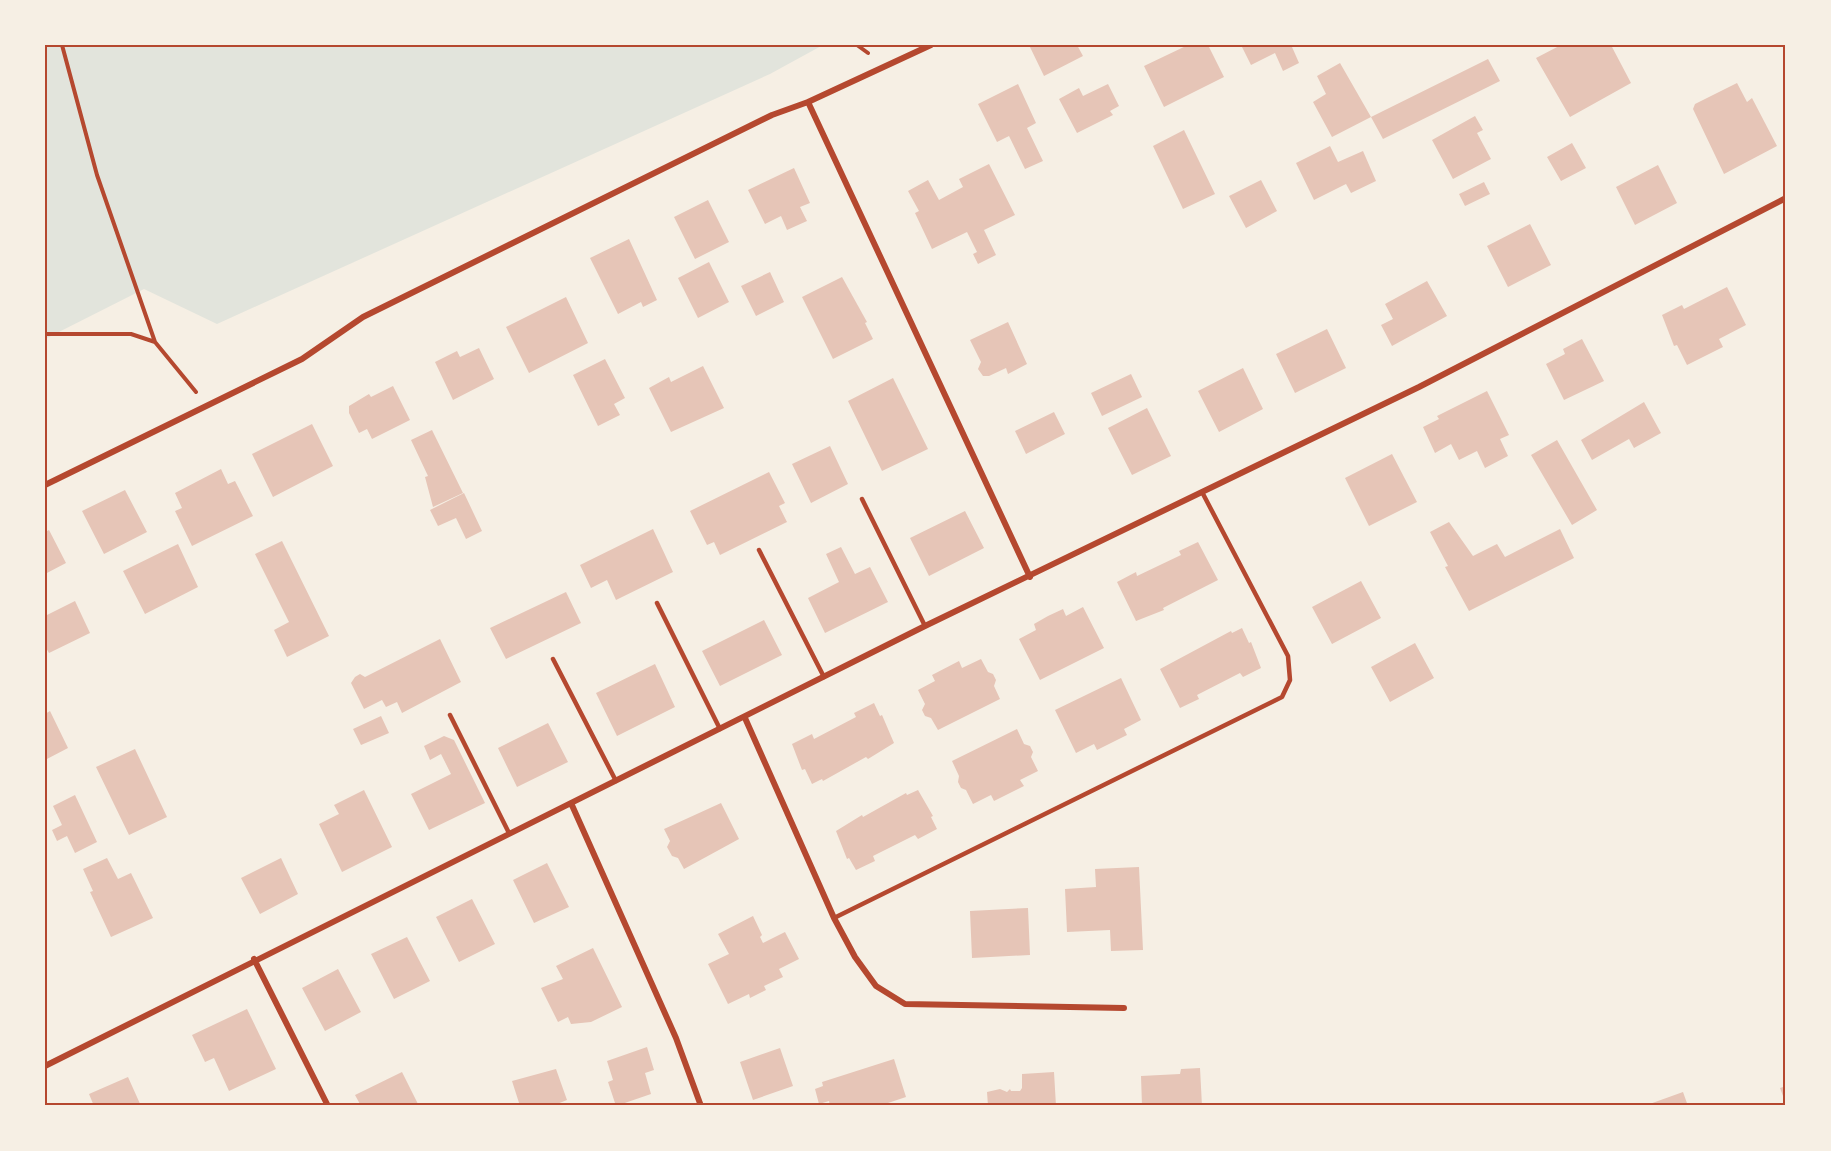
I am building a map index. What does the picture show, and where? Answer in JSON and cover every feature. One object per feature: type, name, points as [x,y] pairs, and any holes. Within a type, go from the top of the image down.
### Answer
[{"type":"street","points":[[45,485],[320,349],[363,317],[772,115],[808,102],[931,45]]},
{"type":"street","points":[[808,102],[1030,577]]},
{"type":"street","points":[[45,1066],[254,959],[745,718],[925,626],[1419,387],[1786,198]]},
{"type":"street","points":[[745,718],[834,918],[855,957],[876,986],[905,1004],[1124,1008]]},
{"type":"street","points":[[571,803],[676,1038],[702,1106]]},
{"type":"street","points":[[254,959],[328,1106]]},
{"type":"lane","points":[[834,918],[1282,697],[1290,680],[1288,656],[1202,492]]},
{"type":"lane","points":[[862,499],[925,626]]},
{"type":"lane","points":[[759,550],[824,677]]},
{"type":"lane","points":[[657,603],[720,730]]},
{"type":"lane","points":[[554,659],[616,781]]},
{"type":"lane","points":[[450,715],[508,833]]},
{"type":"path","points":[[63,45],[97,175],[155,342],[208,406]]},
{"type":"path","points":[[45,334],[131,334],[155,342]]},
{"type":"shaded area","points":[[45,45],[823,45],[770,74],[217,324],[144,289],[45,339]]},
{"type":"building","points":[[1029,45],[1077,45],[1083,56],[1044,76]]},
{"type":"building","points":[[1188,45],[1208,45],[1224,77],[1164,107],[1144,66]]},
{"type":"building","points":[[1241,45],[1297,45],[1292,47],[1299,63],[1283,71],[1275,53],[1251,65]]},
{"type":"building","points":[[1561,45],[1611,45],[1631,83],[1570,117],[1536,58]]},
{"type":"building","points":[[1488,59],[1500,81],[1383,139],[1371,117]]},
{"type":"building","points":[[1340,63],[1371,117],[1332,137],[1313,102],[1326,94],[1317,76]]},
{"type":"building","points":[[1737,83],[1747,102],[1752,98],[1777,146],[1724,174],[1693,109],[1695,104]]},
{"type":"building","points":[[1018,84],[1036,123],[1027,128],[1043,161],[1025,169],[1009,136],[997,142],[978,104]]},
{"type":"building","points":[[1108,84],[1119,106],[1110,111],[1113,115],[1077,133],[1059,99],[1079,88],[1083,96]]},
{"type":"building","points":[[1475,116],[1483,130],[1477,133],[1491,159],[1453,179],[1432,140]]},
{"type":"building","points":[[1184,130],[1215,194],[1183,209],[1153,146]]},
{"type":"building","points":[[1572,143],[1586,168],[1561,181],[1547,157]]},
{"type":"building","points":[[1330,146],[1338,162],[1363,151],[1376,181],[1351,193],[1346,184],[1314,200],[1296,163]]},
{"type":"building","points":[[989,164],[1015,215],[984,230],[996,255],[978,264],[973,254],[977,252],[967,232],[932,249],[915,213],[919,211],[908,191],[928,180],[939,200],[963,187],[959,179]]},
{"type":"building","points":[[1658,165],[1677,203],[1635,225],[1616,187]]},
{"type":"building","points":[[794,168],[810,203],[800,207],[807,221],[787,230],[781,216],[765,224],[748,190]]},
{"type":"building","points":[[1261,180],[1277,211],[1246,228],[1229,196]]},
{"type":"building","points":[[1484,182],[1490,194],[1465,206],[1459,194]]},
{"type":"building","points":[[708,200],[729,242],[695,259],[674,217]]},
{"type":"building","points":[[1530,224],[1551,265],[1508,287],[1487,246]]},
{"type":"building","points":[[629,239],[657,300],[643,307],[641,302],[618,314],[590,258]]},
{"type":"building","points":[[709,262],[729,302],[698,318],[678,278]]},
{"type":"building","points":[[770,272],[784,302],[756,316],[741,286]]},
{"type":"building","points":[[842,277],[867,322],[865,323],[873,339],[833,359],[802,297]]},
{"type":"building","points":[[1427,281],[1447,316],[1392,346],[1381,325],[1393,319],[1385,304]]},
{"type":"building","points":[[1727,287],[1746,325],[1719,339],[1723,347],[1687,365],[1677,345],[1674,346],[1662,315],[1682,305],[1684,309]]},
{"type":"building","points":[[566,297],[588,343],[529,373],[506,327]]},
{"type":"building","points":[[1008,322],[1027,364],[1008,374],[1006,368],[989,376],[983,376],[978,369],[981,362],[970,340]]},
{"type":"building","points":[[1327,329],[1346,368],[1295,393],[1276,354]]},
{"type":"building","points":[[1582,339],[1604,381],[1564,400],[1546,364],[1565,354],[1563,349]]},
{"type":"building","points":[[479,348],[494,379],[453,400],[435,362],[457,351],[460,357]]},
{"type":"building","points":[[605,359],[625,398],[614,404],[620,415],[598,426],[573,375]]},
{"type":"building","points":[[703,366],[724,408],[671,432],[649,388],[669,377],[671,382]]},
{"type":"building","points":[[1243,368],[1263,409],[1219,432],[1198,391]]},
{"type":"building","points":[[1131,374],[1142,397],[1102,416],[1091,393]]},
{"type":"building","points":[[893,378],[928,449],[882,471],[848,401]]},
{"type":"building","points":[[393,386],[410,420],[372,439],[367,429],[359,433],[349,413],[349,406],[369,394],[371,397]]},
{"type":"building","points":[[1487,391],[1509,435],[1500,439],[1508,456],[1485,468],[1477,451],[1459,460],[1451,444],[1435,453],[1423,427],[1439,419],[1437,416]]},
{"type":"building","points":[[1644,402],[1661,433],[1634,448],[1629,439],[1592,460],[1581,440]]},
{"type":"building","points":[[1147,408],[1171,456],[1132,475],[1108,428]]},
{"type":"building","points":[[1054,412],[1065,434],[1026,454],[1015,431]]},
{"type":"building","points":[[312,424],[333,466],[273,497],[252,454]]},
{"type":"building","points":[[432,430],[463,493],[433,507],[425,477],[428,476],[411,440]]},
{"type":"building","points":[[1557,440],[1597,510],[1572,525],[1531,455]]},
{"type":"building","points":[[830,446],[848,484],[811,503],[792,464]]},
{"type":"building","points":[[1392,454],[1417,502],[1369,526],[1345,478]]},
{"type":"building","points":[[221,469],[228,484],[235,481],[253,516],[192,546],[175,511],[182,508],[175,493]]},
{"type":"building","points":[[769,472],[785,503],[779,506],[787,522],[720,555],[714,542],[707,545],[690,511]]},
{"type":"building","points":[[125,490],[147,532],[104,554],[82,511]]},
{"type":"building","points":[[464,493],[482,531],[466,539],[456,518],[438,526],[430,510]]},
{"type":"building","points":[[965,511],[984,548],[929,576],[910,538]]},
{"type":"building","points":[[1449,522],[1473,556],[1497,544],[1505,557],[1560,529],[1574,558],[1469,611],[1445,567],[1448,566],[1430,532]]},
{"type":"building","points":[[653,529],[673,572],[616,600],[607,580],[591,588],[580,565]]},
{"type":"building","points":[[49,530],[66,563],[45,574],[45,532]]},
{"type":"building","points":[[282,541],[329,636],[287,657],[274,630],[289,622],[255,554]]},
{"type":"building","points":[[1198,542],[1218,580],[1163,608],[1164,610],[1136,621],[1117,582],[1136,572],[1137,576],[1181,555],[1179,551]]},
{"type":"building","points":[[178,544],[198,587],[145,614],[123,571]]},
{"type":"building","points":[[841,547],[855,574],[870,567],[888,602],[825,633],[808,598],[839,582],[826,554]]},
{"type":"building","points":[[1361,581],[1381,618],[1332,644],[1312,607]]},
{"type":"building","points":[[566,592],[581,623],[506,659],[490,628]]},
{"type":"building","points":[[75,601],[90,633],[49,653],[45,646],[45,616]]},
{"type":"building","points":[[1083,607],[1104,648],[1040,680],[1019,639],[1036,630],[1034,624],[1048,616],[1063,609],[1066,616]]},
{"type":"building","points":[[764,620],[782,655],[720,686],[702,651]]},
{"type":"building","points":[[1242,628],[1249,643],[1251,642],[1261,668],[1243,677],[1240,673],[1197,695],[1199,699],[1180,708],[1160,669],[1231,631],[1232,633]]},
{"type":"building","points":[[440,639],[461,682],[402,713],[397,702],[386,707],[382,700],[364,709],[351,683],[355,677],[360,674],[365,677]]},
{"type":"building","points":[[1415,643],[1434,678],[1390,702],[1371,667]]},
{"type":"building","points":[[981,659],[988,672],[993,674],[996,680],[994,686],[1000,699],[938,730],[931,718],[925,716],[922,710],[925,704],[918,690],[935,681],[932,675],[959,661],[962,668]]},
{"type":"building","points":[[655,664],[675,707],[617,736],[596,693]]},
{"type":"building","points":[[1121,678],[1141,720],[1124,729],[1127,735],[1097,750],[1094,744],[1076,753],[1055,710]]},
{"type":"building","points":[[874,703],[894,743],[868,759],[866,757],[823,781],[822,779],[812,784],[805,769],[802,770],[792,744],[812,734],[814,739],[856,717],[854,713]]},
{"type":"building","points":[[50,711],[68,748],[45,760],[45,714]]},
{"type":"building","points":[[381,716],[389,733],[361,745],[353,729]]},
{"type":"building","points":[[548,723],[568,762],[517,787],[498,748]]},
{"type":"building","points":[[1017,729],[1024,744],[1030,746],[1033,752],[1031,757],[1038,771],[1020,780],[1024,786],[994,801],[991,795],[973,804],[966,790],[961,788],[958,782],[959,776],[952,761]]},
{"type":"building","points":[[444,736],[454,740],[485,803],[429,830],[411,794],[451,774],[441,754],[430,760],[424,746]]},
{"type":"building","points":[[135,749],[167,817],[129,835],[96,767]]},
{"type":"building","points":[[364,790],[392,847],[342,872],[319,824],[339,814],[334,805]]},
{"type":"building","points":[[918,790],[933,816],[931,817],[937,829],[918,839],[915,835],[873,856],[875,861],[856,870],[849,858],[847,859],[836,831],[906,793],[907,795]]},
{"type":"building","points":[[75,795],[97,842],[75,853],[67,836],[57,841],[52,830],[62,825],[53,806]]},
{"type":"building","points":[[721,803],[739,839],[684,869],[678,858],[672,856],[667,847],[670,841],[664,829]]},
{"type":"building","points":[[107,858],[118,879],[131,873],[153,918],[111,937],[90,892],[93,891],[83,869]]},
{"type":"building","points":[[281,858],[298,894],[260,914],[241,878]]},
{"type":"building","points":[[547,863],[569,907],[534,923],[513,880]]},
{"type":"building","points":[[1139,867],[1143,950],[1111,951],[1110,930],[1067,932],[1065,889],[1096,887],[1095,869]]},
{"type":"building","points":[[472,899],[495,944],[459,962],[436,917]]},
{"type":"building","points":[[1028,908],[1030,955],[972,958],[970,911]]},
{"type":"building","points":[[753,916],[762,935],[760,937],[763,943],[785,932],[799,959],[779,969],[783,977],[764,986],[766,990],[750,998],[749,994],[728,1004],[708,964],[729,954],[718,934]]},
{"type":"building","points":[[407,937],[430,981],[394,999],[371,954]]},
{"type":"building","points":[[593,948],[622,1007],[591,1022],[571,1024],[568,1017],[558,1022],[541,988],[563,979],[556,966]]},
{"type":"building","points":[[338,969],[361,1012],[325,1031],[302,988]]},
{"type":"building","points":[[247,1009],[276,1069],[229,1091],[214,1058],[205,1062],[192,1035]]},
{"type":"building","points":[[647,1047],[654,1070],[645,1073],[651,1094],[616,1106],[608,1082],[613,1080],[607,1061]]},
{"type":"building","points":[[780,1048],[793,1086],[753,1100],[740,1062]]},
{"type":"building","points":[[894,1059],[906,1097],[879,1106],[830,1106],[829,1101],[819,1104],[815,1089],[823,1086],[822,1082]]},
{"type":"building","points":[[1200,1068],[1202,1106],[1142,1106],[1141,1076],[1180,1074],[1181,1069]]},
{"type":"building","points":[[556,1069],[567,1100],[557,1104],[558,1106],[520,1106],[512,1081]]},
{"type":"building","points":[[402,1072],[419,1106],[361,1106],[355,1095]]},
{"type":"building","points":[[1054,1072],[1056,1106],[988,1106],[987,1092],[1000,1089],[1007,1092],[1010,1089],[1020,1091],[1022,1074]]},
{"type":"building","points":[[128,1077],[141,1106],[94,1106],[89,1094]]},
{"type":"building","points":[[1786,1086],[1786,1104],[1780,1088]]},
{"type":"building","points":[[1683,1092],[1688,1106],[1644,1106]]}]
